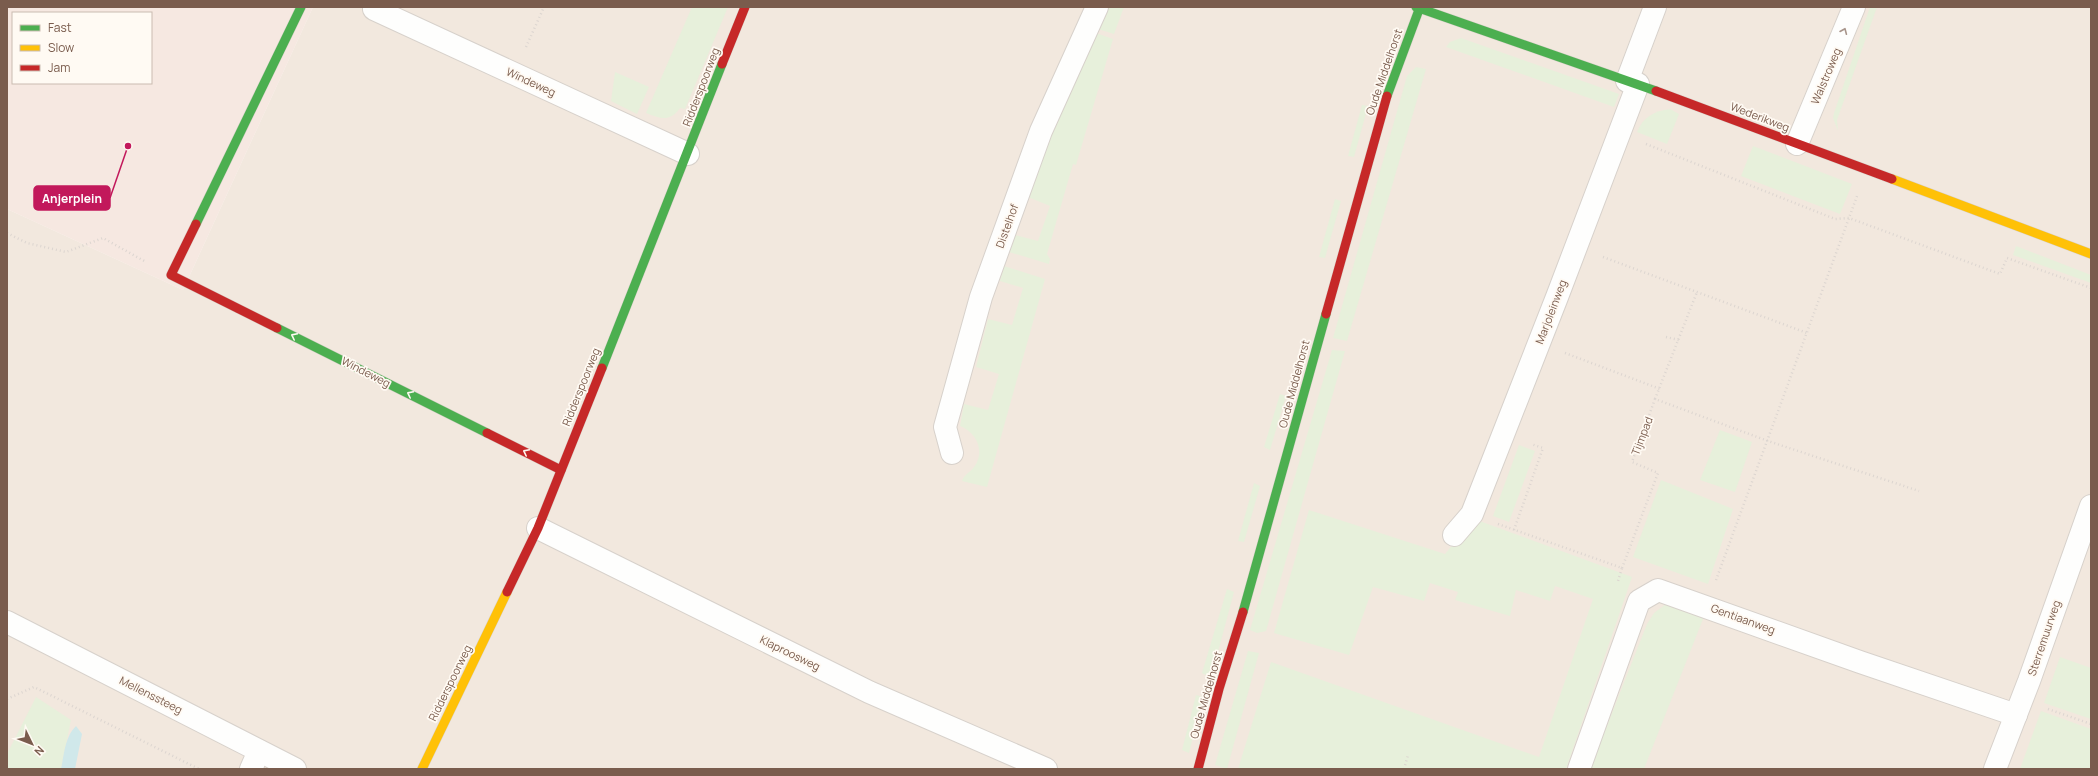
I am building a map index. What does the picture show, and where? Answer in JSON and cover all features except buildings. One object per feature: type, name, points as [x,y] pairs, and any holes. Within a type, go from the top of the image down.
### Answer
[{"type":"street","points":[[171,275],[302,7]]},
{"type":"street","name":"Ridderspoorweg","points":[[422,769],[538,528],[688,154],[745,7]]},
{"type":"street","name":"Distelhof","points":[[952,453],[946,427],[981,297],[1041,131],[1097,7]]},
{"type":"street","name":"Wederikweg","points":[[1418,7],[1632,82],[1866,171],[2091,254]]},
{"type":"street","name":"Oude Middelhorst","points":[[1198,769],[1219,689],[1238,632],[1383,107],[1418,7]]},
{"type":"street","name":"Marjoleinweg","points":[[1454,535],[1472,514],[1576,247],[1618,133],[1655,7]]},
{"type":"street","name":"Walstroweg","points":[[1797,144],[1854,7]]},
{"type":"street","name":"Windeweg","points":[[374,9],[688,154]]},
{"type":"street","name":"Windeweg","points":[[171,275],[561,470]]},
{"type":"street","name":"Sterremuurweg","points":[[1995,769],[2019,707],[2091,506]]},
{"type":"street","name":"Klaproosweg","points":[[538,528],[869,692],[1046,769]]},
{"type":"street","name":"Gentiaanweg","points":[[1579,769],[1640,601],[1658,590],[1860,662],[2019,707]]},
{"type":"street","name":"Mellenssteeg","points":[[7,622],[255,760],[294,769]]},
{"type":"path","points":[[513,74],[544,7]]},
{"type":"path","points":[[1618,133],[1835,219],[1849,218],[2000,274],[2007,258],[2091,288]]},
{"type":"path","points":[[1706,606],[1768,441],[1866,171]]},
{"type":"path","points":[[7,233],[27,243],[66,252],[103,238],[171,275]]},
{"type":"path","points":[[1576,247],[1807,333]]},
{"type":"path","points":[[1697,292],[1655,400],[1768,441],[1919,491]]},
{"type":"path","points":[[1666,337],[1678,340]]},
{"type":"path","points":[[1539,343],[1660,389]]},
{"type":"path","name":"Tijmpad","points":[[1622,568],[1658,473],[1632,462],[1655,400]]},
{"type":"path","points":[[1504,434],[1543,448],[1514,530]]},
{"type":"path","points":[[1472,514],[1622,568],[1617,583]]},
{"type":"path","points":[[7,699],[34,687],[199,769]]},
{"type":"path","points":[[2019,707],[2091,724]]},
{"type":"path","points":[[1404,769],[1408,755]]},
{"type":"shaded area","points":[[7,7],[313,7],[183,290],[7,209]]},
{"type":"shaded area","points":[[313,7],[2091,7],[2091,769],[7,769],[7,209],[183,290]]},
{"type":"green space","points":[[692,7],[728,7],[685,109],[680,108],[673,116],[665,118],[656,117],[646,113]]},
{"type":"green space","points":[[1107,7],[1124,7],[1114,34],[1098,29]]},
{"type":"green space","points":[[1870,7],[1877,7],[1837,120],[1838,131],[1833,118],[1834,113]]},
{"type":"green space","points":[[1096,33],[1113,39],[1076,165],[1073,164],[1047,254],[1050,259],[1049,264],[1009,252],[1015,235],[1038,241],[1050,206],[1028,197],[1053,126]]},
{"type":"green space","points":[[1461,38],[1619,94],[1614,107],[1446,47],[1450,42]]},
{"type":"green space","points":[[1416,67],[1426,69],[1347,341],[1333,338],[1407,76]]},
{"type":"green space","points":[[615,72],[649,87],[637,114],[611,101]]},
{"type":"green space","points":[[1362,105],[1368,106],[1354,157],[1348,156]]},
{"type":"green space","points":[[1670,109],[1679,114],[1667,144],[1637,132],[1642,122],[1654,113]]},
{"type":"green space","points":[[1753,146],[1852,184],[1840,214],[1741,176]]},
{"type":"green space","points":[[1335,199],[1341,201],[1325,258],[1319,257]]},
{"type":"green space","points":[[2016,246],[2091,275],[2091,283],[2013,255]]},
{"type":"green space","points":[[1004,266],[1045,279],[987,487],[962,481],[978,461],[979,449],[975,437],[960,426],[964,404],[988,410],[999,374],[976,367],[988,319],[1012,325],[1023,288],[1000,281]]},
{"type":"green space","points":[[1332,350],[1345,351],[1266,631],[1257,633],[1250,630]]},
{"type":"green space","points":[[1280,394],[1286,396],[1270,450],[1264,447]]},
{"type":"green space","points":[[1720,430],[1752,442],[1735,492],[1700,480]]},
{"type":"green space","points":[[1519,445],[1535,451],[1509,522],[1493,516]]},
{"type":"green space","points":[[1661,480],[1733,509],[1708,584],[1633,557]]},
{"type":"green space","points":[[1254,483],[1260,486],[1244,542],[1238,541]]},
{"type":"green space","points":[[1309,510],[1445,554],[1474,519],[1632,577],[1566,769],[1238,769],[1271,662],[1539,757],[1593,599],[1555,586],[1550,601],[1516,590],[1510,616],[1455,600],[1458,592],[1430,583],[1424,601],[1373,587],[1349,655],[1274,633]]},
{"type":"green space","points":[[1227,589],[1234,592],[1211,678],[1202,673]]},
{"type":"green space","points":[[1666,604],[1702,616],[1703,619],[1644,769],[1590,769],[1647,624],[1654,613]]},
{"type":"green space","points":[[1248,651],[1259,653],[1227,769],[1215,765]]},
{"type":"green space","points":[[2060,657],[2091,668],[2091,719],[2044,703]]},
{"type":"green space","points":[[1196,695],[1203,697],[1189,753],[1182,750]]},
{"type":"green space","points":[[36,697],[71,720],[61,769],[7,769],[7,754]]},
{"type":"green space","points":[[2041,711],[2091,729],[2091,769],[2020,769]]},
{"type":"water","points":[[76,726],[82,734],[75,769],[61,769],[67,740],[72,730]]},
{"type":"traffic: fast","points":[[196,224],[301,7]]},
{"type":"traffic: fast","points":[[1416,7],[1656,91]]},
{"type":"traffic: fast","points":[[1387,96],[1420,7]]},
{"type":"traffic: fast","points":[[602,368],[722,64]]},
{"type":"traffic: fast","points":[[1243,612],[1326,314]]},
{"type":"traffic: fast","points":[[277,328],[487,433]]},
{"type":"traffic: slow","points":[[1892,179],[2091,254]]},
{"type":"traffic: slow","points":[[422,769],[507,592]]},
{"type":"traffic: jam","points":[[722,64],[745,7]]},
{"type":"traffic: jam","points":[[1656,91],[1892,179]]},
{"type":"traffic: jam","points":[[1326,314],[1387,96]]},
{"type":"traffic: jam","points":[[196,224],[171,275],[277,328]]},
{"type":"traffic: jam","points":[[507,592],[538,528],[602,368]]},
{"type":"traffic: jam","points":[[487,433],[561,470]]},
{"type":"traffic: jam","points":[[1198,769],[1219,689],[1243,612]]},
{"type":"place","name":"Anjerplein","points":[[128,146]]}]
